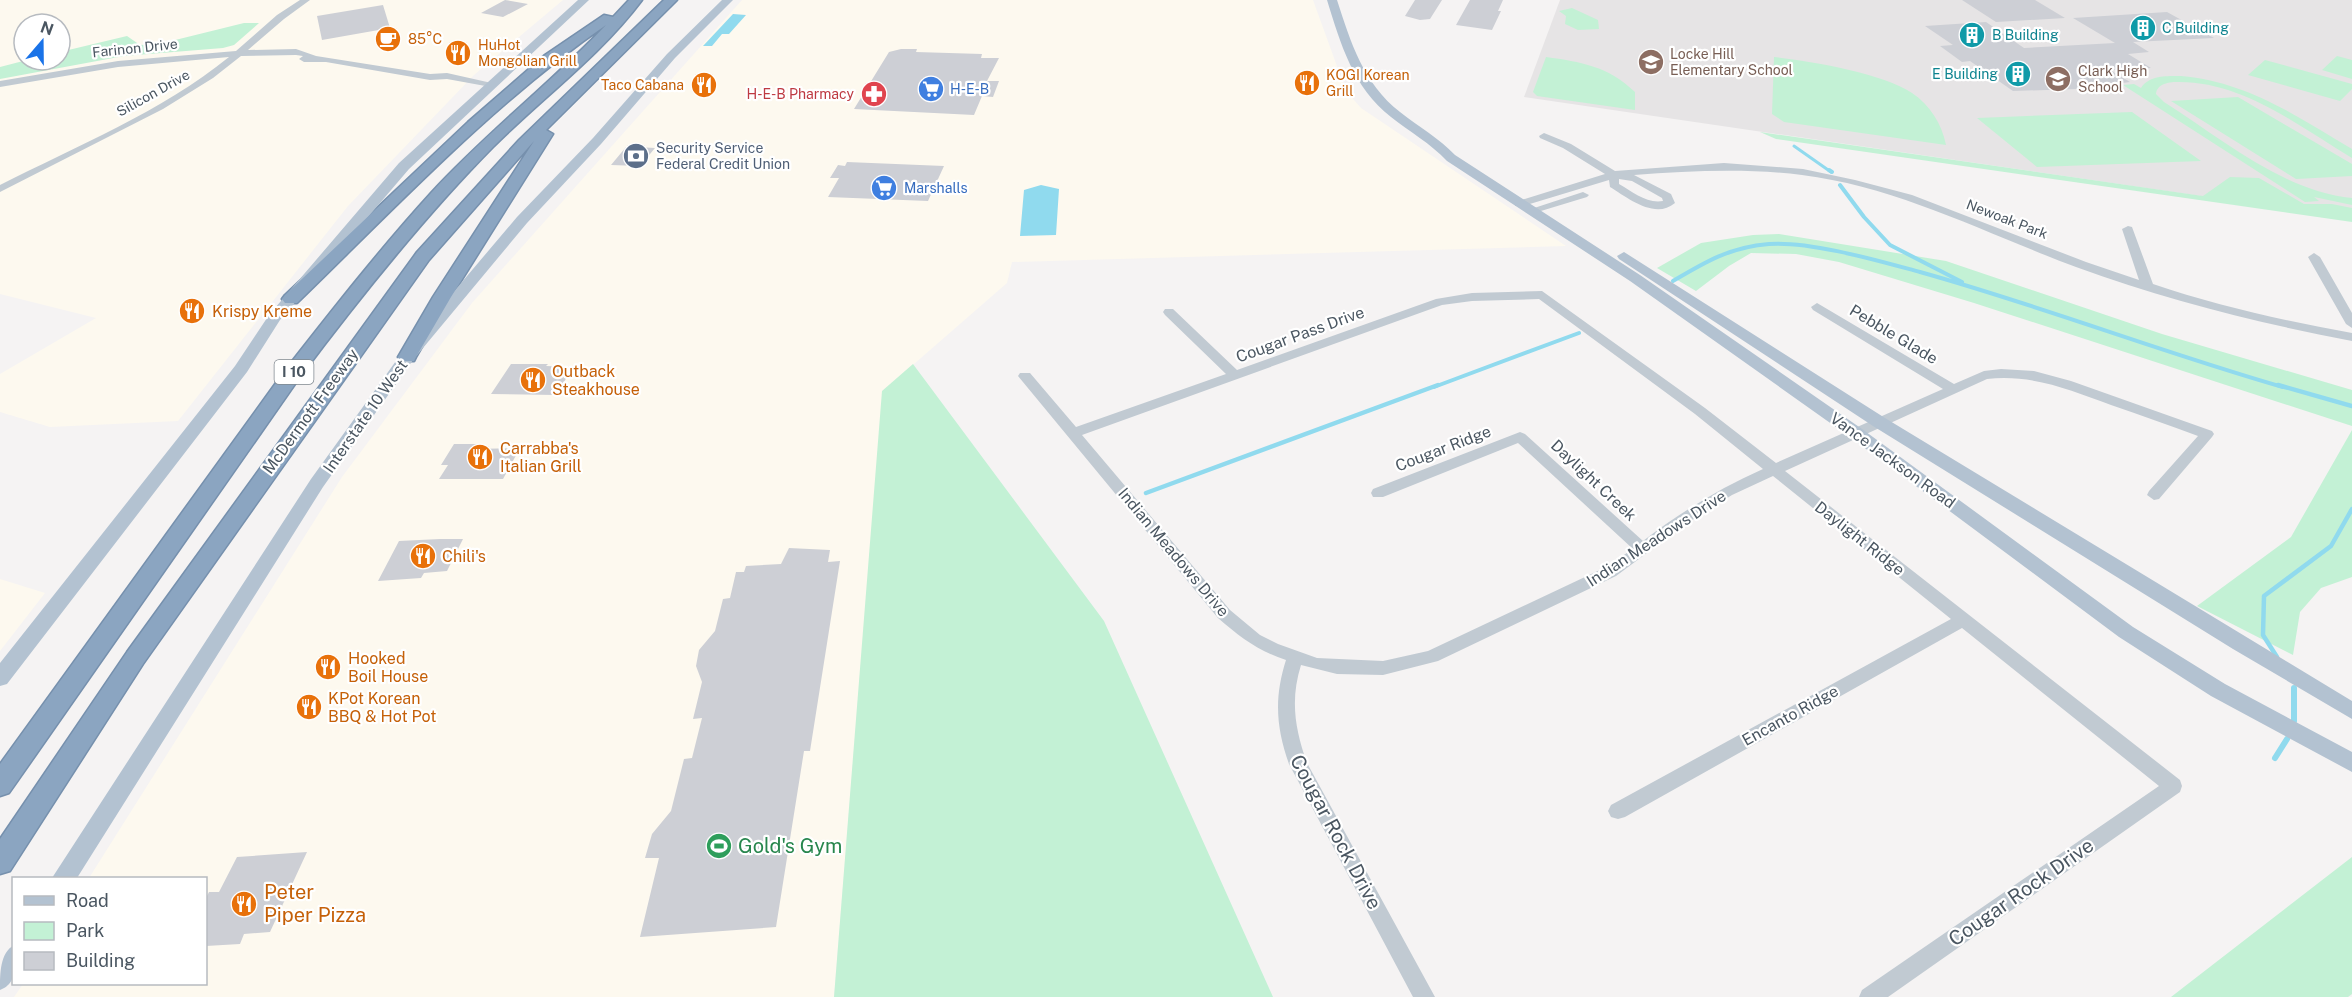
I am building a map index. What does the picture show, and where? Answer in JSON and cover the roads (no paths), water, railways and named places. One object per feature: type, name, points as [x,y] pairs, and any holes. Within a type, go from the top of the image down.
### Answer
[{"type":"highway","points":[[291,299],[482,117],[550,58],[636,0]]},
{"type":"highway","name":"I 10","points":[[0,785],[293,373],[341,310],[437,196],[490,142],[583,57],[636,0]]},
{"type":"highway","name":"McDermott Freeway","points":[[0,862],[135,658],[381,311],[423,256],[524,143],[671,0]]},
{"type":"highway","points":[[406,357],[540,143],[577,90]]},
{"type":"main road","points":[[0,678],[241,369],[274,318],[404,166],[487,87],[584,0]]},
{"type":"main road","name":"Interstate 10 West","points":[[65,877],[314,489],[406,357],[522,220],[597,141],[670,56],[728,0]]},
{"type":"main road","name":"Vance Jackson Road","points":[[1332,0],[1358,74],[1368,89],[1396,115],[1441,145],[1463,152],[1635,278],[1856,433],[2126,632],[2218,690],[2352,763]]},
{"type":"main road","name":"Vance Jackson Road","points":[[1533,205],[1879,422],[2352,711]]},
{"type":"main road","points":[[0,978],[12,960]]},
{"type":"street","name":"Silicon Drive","points":[[0,189],[185,92],[238,54],[289,10],[306,0]]},
{"type":"street","name":"Farinon Drive","points":[[0,84],[114,63],[238,54],[252,58],[313,58],[430,77],[433,82],[487,87]]},
{"type":"street","points":[[1533,205],[1614,180],[1641,175],[1667,196],[1669,203],[1650,205],[1614,180],[1567,146],[1544,136]]},
{"type":"street","name":"Newoak Park","points":[[1641,175],[1689,166],[1750,167],[1803,172],[1855,183],[1908,197],[2082,265],[2148,287],[2244,315],[2352,337]]},
{"type":"street","points":[[2128,229],[2148,287]]},
{"type":"street","points":[[2314,257],[2352,324]]},
{"type":"street","name":"Cougar Pass Drive","points":[[1074,434],[1440,302],[1472,297],[1542,295]]},
{"type":"street","name":"Daylight Ridge","points":[[1542,295],[1690,404],[2173,786]]},
{"type":"street","name":"Pebble Glade","points":[[1817,307],[1953,389]]},
{"type":"street","points":[[1169,312],[1235,375]]},
{"type":"street","name":"Indian Meadows Drive","points":[[1025,376],[1224,614],[1254,639],[1295,658],[1337,667],[1383,668],[1432,656],[1588,583],[1643,550],[1699,508],[1727,491],[1984,375],[2003,371],[2024,372],[2055,379],[2207,434],[2154,495]]},
{"type":"street","name":"Cougar Ridge","points":[[1378,493],[1520,437]]},
{"type":"street","name":"Daylight Creek","points":[[1520,437],[1643,550]]},
{"type":"street","name":"Encanto Ridge","points":[[1618,811],[1963,620]]},
{"type":"street","name":"Cougar Rock Drive","points":[[1295,658],[1285,686],[1284,707],[1292,748],[1298,764],[1424,997]]},
{"type":"street","name":"Cougar Rock Drive","points":[[1870,997],[2173,786]]},
{"type":"water","points":[[733,14],[746,15],[729,34],[722,34],[712,46],[703,46]]},
{"type":"water","points":[[1041,185],[1059,189],[1056,235],[1020,236],[1024,190]]},
{"type":"waterway","points":[[1794,146],[1831,172]]},
{"type":"waterway","points":[[1840,185],[1864,217],[1890,245],[1962,282]]},
{"type":"waterway","points":[[1673,281],[1707,262],[1742,248],[1786,244],[1824,249],[1966,285],[2283,387]]},
{"type":"waterway","points":[[1434,387],[1579,333]]},
{"type":"waterway","points":[[1146,493],[1438,385]]},
{"type":"waterway","points":[[2278,385],[2352,406]]},
{"type":"waterway","points":[[2277,657],[2263,635],[2264,596],[2331,546],[2352,509]]},
{"type":"waterway","points":[[2294,688],[2294,721]]},
{"type":"waterway","points":[[2275,758],[2287,739]]},
{"type":"place","name":"C Building","points":[[2143,28]]},
{"type":"place","name":"B Building","points":[[1972,35]]},
{"type":"place","name":"85°C","points":[[388,39]]},
{"type":"place","name":"HuHot Mongolian Grill","points":[[458,53]]},
{"type":"place","name":"Locke Hill Elementary School","points":[[1651,62]]},
{"type":"place","name":"E Building","points":[[2018,74]]},
{"type":"place","name":"Clark High School","points":[[2058,79]]},
{"type":"place","name":"KOGI Korean Grill","points":[[1307,83]]},
{"type":"place","name":"Taco Cabana","points":[[704,85]]},
{"type":"place","name":"H-E-B","points":[[931,89]]},
{"type":"place","name":"H-E-B Pharmacy","points":[[874,94]]},
{"type":"place","name":"Security Service Federal Credit Union","points":[[636,156]]},
{"type":"place","name":"Marshalls","points":[[884,188]]},
{"type":"place","name":"Krispy Kreme","points":[[192,311]]},
{"type":"place","name":"Outback Steakhouse","points":[[533,380]]},
{"type":"place","name":"Carrabba's Italian Grill","points":[[480,457]]},
{"type":"place","name":"Chili's","points":[[423,556]]},
{"type":"place","name":"Hooked Boil House","points":[[328,667]]},
{"type":"place","name":"KPot Korean BBQ & Hot Pot","points":[[309,707]]},
{"type":"place","name":"Gold's Gym","points":[[719,846]]},
{"type":"place","name":"Peter Piper Pizza","points":[[244,904]]}]
